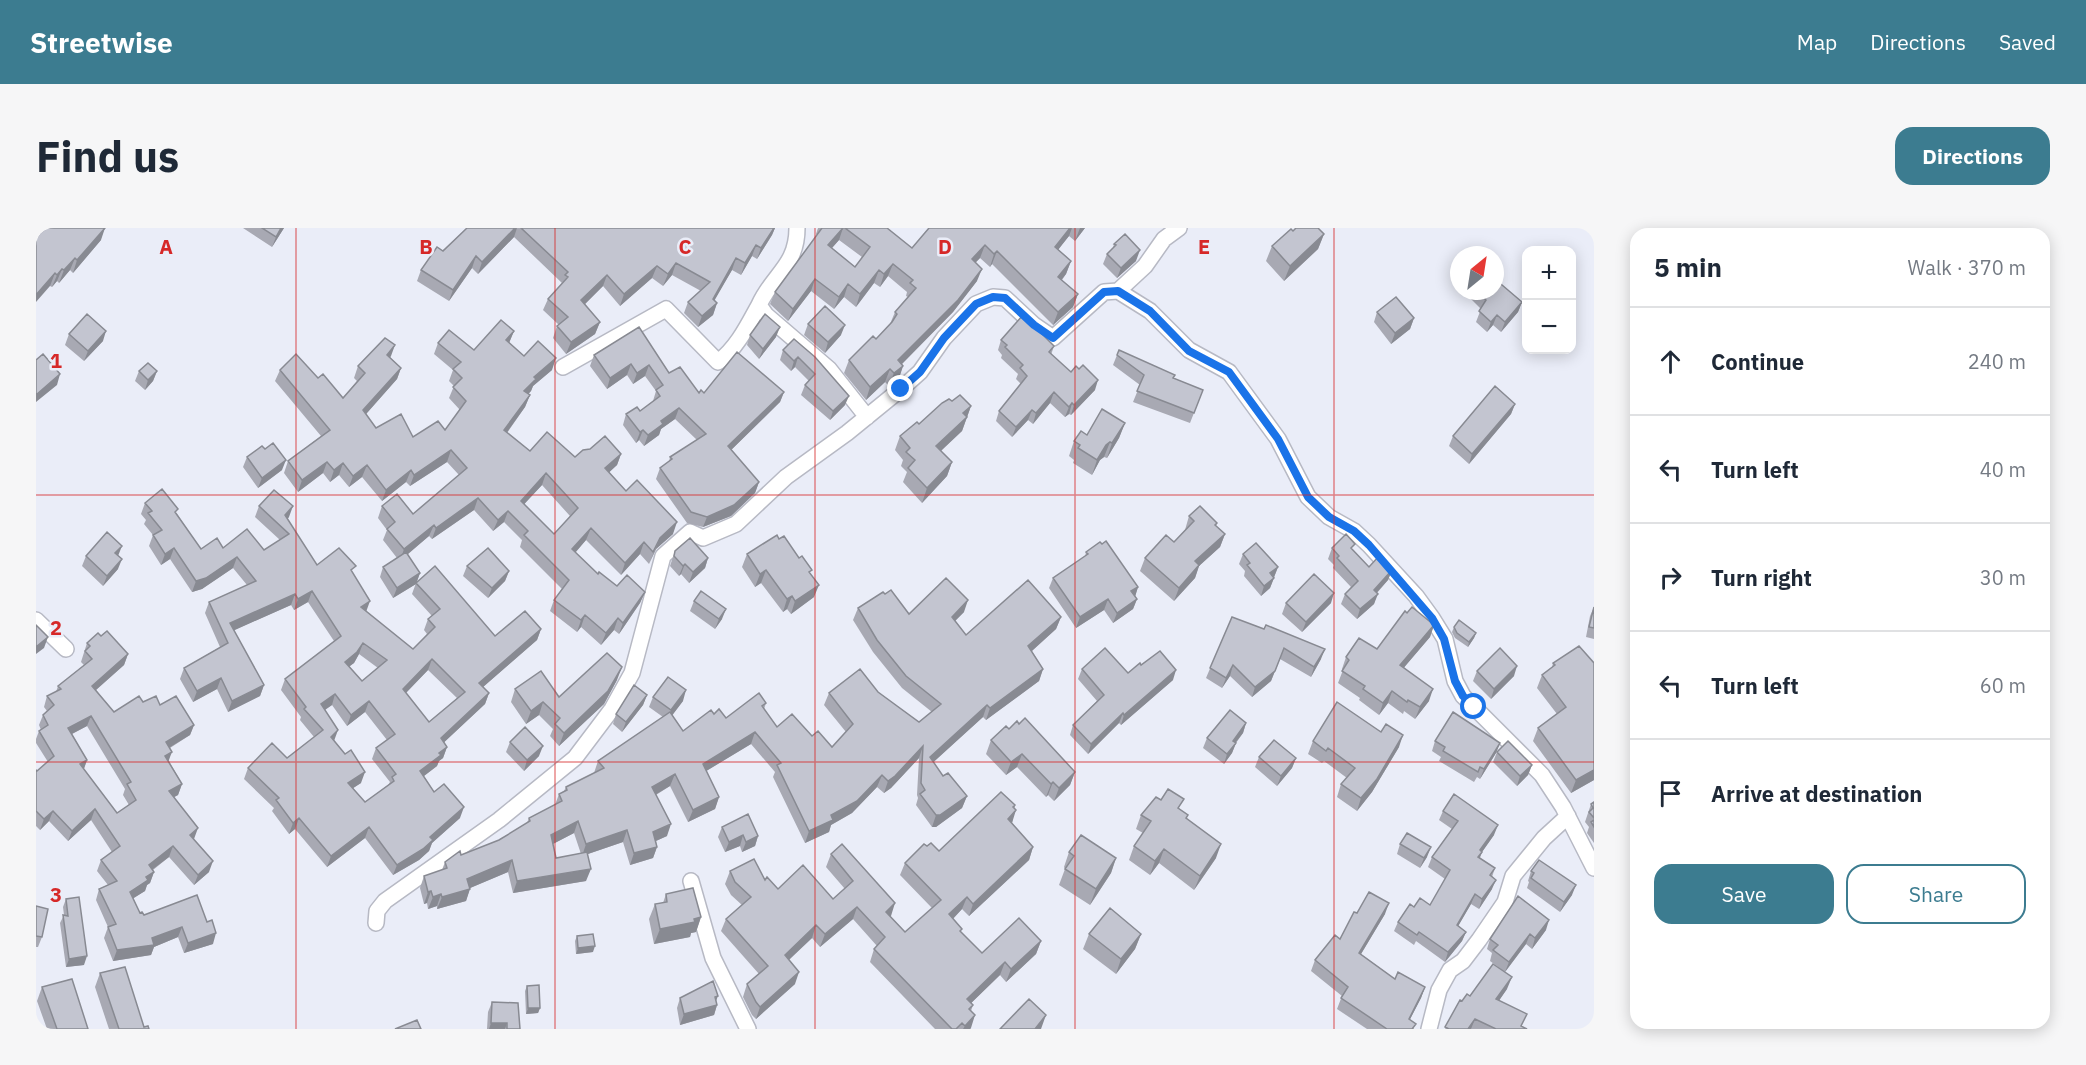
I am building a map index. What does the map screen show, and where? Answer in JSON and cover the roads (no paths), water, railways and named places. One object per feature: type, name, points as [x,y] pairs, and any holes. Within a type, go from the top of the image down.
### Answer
[{"type":"street","points":[[564,367],[666,309],[718,362],[726,356],[747,327],[765,291],[785,268],[797,246],[797,228]]},
{"type":"street","points":[[1118,291],[1145,266],[1164,239],[1179,228]]},
{"type":"street","points":[[376,923],[377,911],[385,901],[499,820],[558,773],[581,750],[617,701],[632,673],[663,556],[690,532],[703,538],[736,524],[786,477],[867,417],[920,372],[944,338],[976,304],[993,297],[1005,298],[1034,325],[1053,338],[1104,292],[1118,291],[1150,311],[1189,351],[1229,372],[1278,439],[1308,497],[1329,517],[1354,531],[1416,596],[1444,639],[1455,681],[1463,696],[1542,775],[1568,816],[1594,868]]},
{"type":"street","points":[[759,304],[766,315],[829,369],[867,417]]},
{"type":"street","points":[[36,620],[66,649]]},
{"type":"street","points":[[1429,1029],[1439,990],[1450,970],[1463,961],[1505,902],[1513,876],[1544,838],[1568,816]]},
{"type":"street","points":[[692,881],[712,958],[748,1029]]}]
